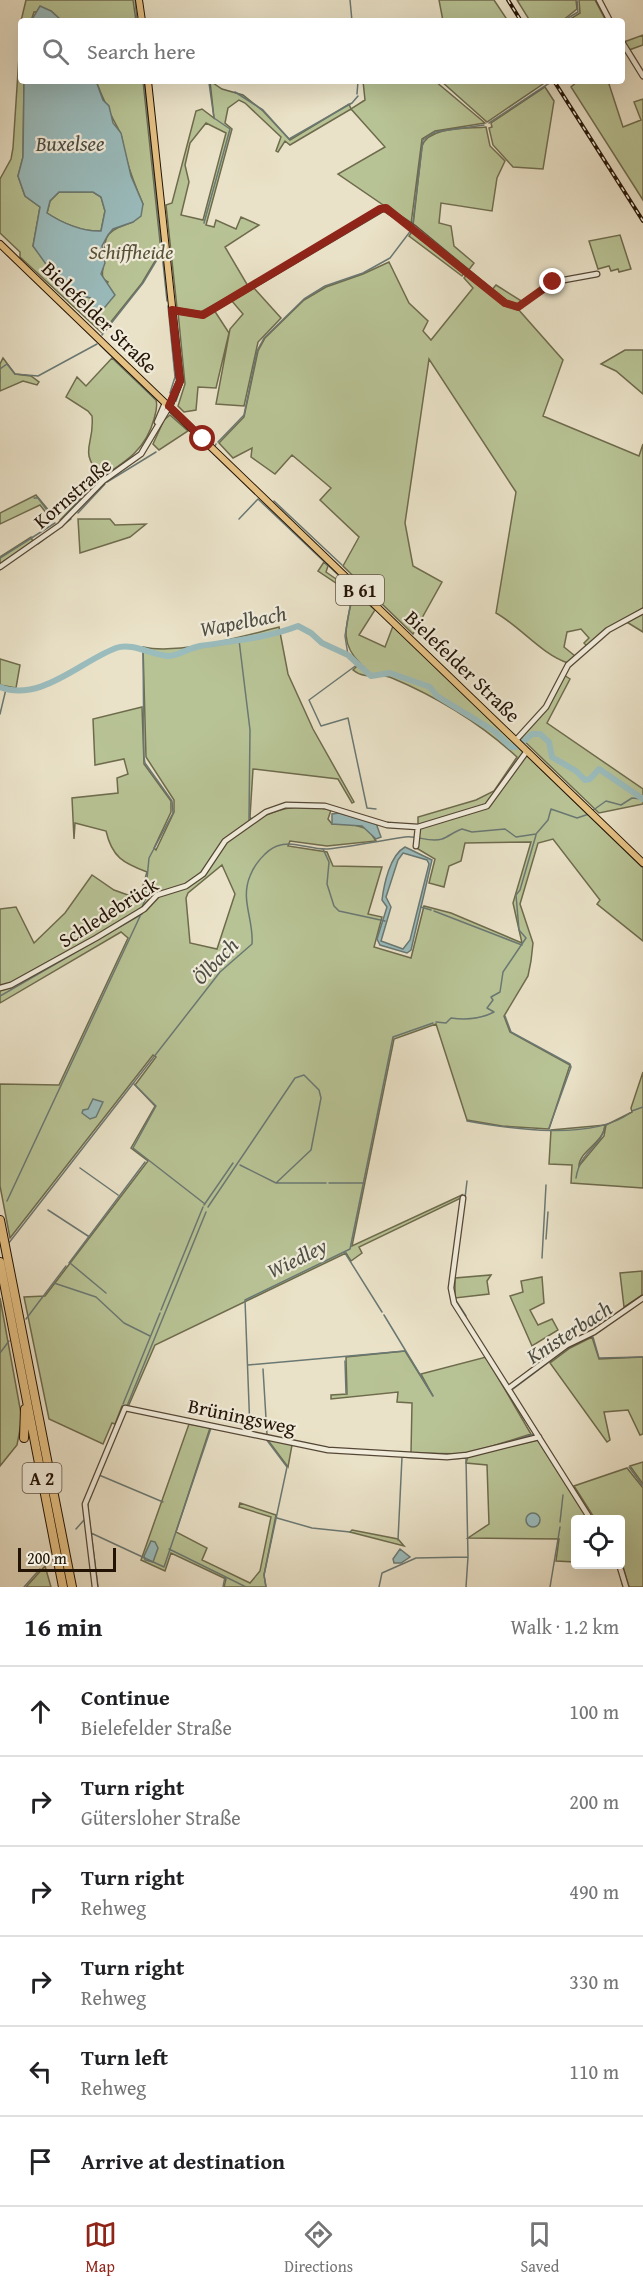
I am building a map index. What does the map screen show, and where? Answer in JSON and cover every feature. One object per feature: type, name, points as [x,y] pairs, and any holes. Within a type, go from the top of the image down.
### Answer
[{"type":"highway","name":"A 2","points":[[0,1220],[63,1587]]},
{"type":"highway","name":"A 2","points":[[0,1262],[72,1587]]},
{"type":"highway","points":[[25,1368],[44,1417]]},
{"type":"highway","points":[[24,1438],[25,1368]]},
{"type":"main road","points":[[139,0],[142,18]]},
{"type":"main road","points":[[148,84],[178,365],[178,389],[167,405]]},
{"type":"main road","name":"Bielefelder Straße","points":[[0,244],[643,863]]},
{"type":"street","points":[[599,0],[608,18]]},
{"type":"street","points":[[625,47],[643,76]]},
{"type":"street","points":[[172,310],[203,315],[384,208],[412,227],[500,301],[514,306],[518,307],[553,282],[597,274]]},
{"type":"street","name":"Kornstraße","points":[[0,567],[60,525],[103,481],[141,454],[167,405]]},
{"type":"street","name":"Schledebrück","points":[[0,988],[12,985],[96,938],[144,909],[157,895],[186,886],[203,874],[225,841],[256,818],[275,808],[293,804],[325,806],[387,825],[417,827],[487,806],[521,745],[546,707],[563,672],[574,658],[608,630],[643,611]]},
{"type":"street","points":[[417,827],[417,841]]},
{"type":"street","points":[[463,1198],[452,1295],[588,1515]]},
{"type":"street","points":[[509,1388],[567,1345],[594,1332],[643,1298]]},
{"type":"street","name":"Brüningsweg","points":[[95,1587],[85,1504],[125,1408],[328,1450],[447,1457],[467,1455],[539,1437]]},
{"type":"street","points":[[621,1569],[626,1587]]},
{"type":"green space","points":[[26,0],[133,0],[136,18],[59,18],[51,11],[34,12],[32,18],[22,18]]},
{"type":"green space","points":[[439,0],[494,0],[506,18],[442,18]]},
{"type":"green space","points":[[517,0],[576,0],[577,9],[566,18],[528,18]]},
{"type":"green space","points":[[579,0],[595,0],[604,18],[572,18],[580,13]]},
{"type":"green space","points":[[643,35],[643,45],[629,50],[625,42]]},
{"type":"green space","name":"Schiffheide","points":[[18,72],[18,84],[24,84],[23,157],[18,176],[25,196],[40,207],[33,246],[76,294],[91,298],[91,306],[108,282],[103,279],[102,274],[106,238],[118,228],[133,222],[143,204],[124,152],[121,134],[97,84],[143,84],[161,251],[142,283],[102,333],[20,257],[20,252],[0,233],[0,179],[11,159]]},
{"type":"green space","points":[[210,84],[214,84],[222,89],[243,95],[263,111],[290,140],[349,104],[351,109],[290,145],[285,141],[278,152],[276,151],[281,137],[245,103],[239,100],[228,108],[225,123],[232,129],[206,225],[214,227],[216,220],[236,229],[241,217],[259,225],[225,247],[248,286],[197,314],[177,308],[166,205],[172,203],[196,111],[202,109],[214,118]],"holes":[[[206,123],[226,133],[203,220],[181,215],[189,182],[185,165],[190,143]]]},
{"type":"green space","points":[[363,84],[439,84],[485,123],[435,131],[422,139],[411,224],[338,174],[385,147],[351,109],[365,100]]},
{"type":"green space","points":[[444,84],[543,84],[487,122]]},
{"type":"green space","points":[[574,84],[609,84],[623,127],[641,120],[634,102],[643,99],[643,200],[571,87]]},
{"type":"green space","points":[[545,87],[554,101],[543,169],[513,167],[493,145],[489,128],[492,127],[491,123]]},
{"type":"green space","points":[[486,127],[490,146],[505,161],[497,178],[492,211],[441,203],[439,223],[451,226],[454,246],[474,263],[468,271],[413,226],[422,146],[432,135],[440,132]]},
{"type":"green space","points":[[59,192],[93,192],[101,197],[105,211],[101,231],[73,226],[47,213],[50,201]]},
{"type":"green space","points":[[413,230],[465,272],[462,276],[409,236]]},
{"type":"green space","points":[[620,235],[631,269],[611,271],[609,266],[598,269],[589,241]]},
{"type":"green space","points":[[389,262],[409,303],[428,321],[423,331],[431,340],[473,288],[464,278],[467,274],[500,302],[517,308],[563,360],[543,416],[639,456],[643,444],[643,608],[607,629],[587,646],[584,643],[589,638],[581,629],[567,632],[564,647],[575,656],[568,663],[540,647],[496,613],[516,492],[429,359],[405,523],[413,566],[442,582],[413,634],[343,566],[359,537],[320,500],[331,488],[292,455],[275,474],[251,457],[252,448],[233,458],[219,443],[244,417],[258,351],[265,338],[304,300],[326,287]]},
{"type":"green space","points":[[496,285],[523,302],[519,304],[505,302],[491,291]]},
{"type":"green space","points":[[253,287],[281,318],[258,342],[244,406],[216,404],[230,329],[243,314],[231,300]]},
{"type":"green space","points":[[214,310],[229,333],[216,388],[198,387],[196,410],[184,412],[178,406],[185,384],[178,312],[200,317]]},
{"type":"green space","points":[[625,350],[643,350],[643,394],[616,371],[601,364]]},
{"type":"green space","points":[[3,358],[15,374],[31,376],[39,382],[37,385],[23,381],[0,391],[0,364]]},
{"type":"green space","points":[[112,358],[156,400],[157,407],[150,429],[141,446],[127,460],[102,477],[90,460],[89,454],[92,416],[66,397],[77,377],[86,386]]},
{"type":"green space","points":[[170,415],[188,431],[159,450],[153,444],[164,420]]},
{"type":"green space","points":[[36,495],[50,512],[47,514],[40,505],[0,524],[0,513]]},
{"type":"green space","points":[[78,519],[110,519],[115,525],[146,524],[130,537],[80,553]]},
{"type":"green space","points":[[31,537],[33,542],[0,564],[0,557]]},
{"type":"green space","points":[[324,562],[328,566],[326,572],[352,590],[351,593],[318,571]]},
{"type":"green space","points":[[354,591],[375,610],[359,635],[385,647],[393,626],[643,868],[643,941],[597,904],[600,900],[553,839],[538,843],[520,904],[533,943],[531,961],[528,976],[504,1016],[510,1032],[570,1065],[549,1129],[502,1126],[467,1120],[436,1024],[394,1039],[352,1246],[462,1195],[461,1198],[359,1247],[362,1253],[351,1261],[346,1253],[155,1345],[128,1407],[122,1406],[103,1444],[49,1419],[24,1297],[45,1296],[148,1161],[131,1148],[155,1106],[135,1085],[156,1057],[153,1055],[10,1238],[0,1186],[0,1084],[59,1085],[128,938],[121,932],[0,1003],[0,909],[16,907],[34,943],[65,913],[92,875],[114,890],[139,899],[147,872],[125,862],[115,853],[106,831],[75,823],[74,839],[72,798],[118,793],[117,778],[128,774],[124,759],[95,765],[93,719],[142,707],[144,764],[171,801],[171,812],[154,848],[156,850],[174,812],[174,800],[146,757],[143,647],[174,649],[192,647],[279,627],[288,674],[313,729],[354,802],[352,803],[338,779],[253,769],[250,817],[253,822],[281,810],[310,807],[331,810],[328,819],[332,824],[351,824],[368,829],[376,841],[327,846],[290,841],[288,846],[327,852],[333,866],[382,867],[368,914],[382,917],[374,947],[411,958],[424,906],[451,913],[522,943],[513,903],[531,842],[465,843],[461,861],[449,866],[444,887],[429,883],[435,859],[418,849],[418,817],[476,800],[494,791],[517,757],[458,712],[409,685],[387,676],[368,676],[353,670],[360,663],[349,647],[346,630]],"holes":[[[222,865],[235,894],[217,949],[190,943],[186,898],[188,893]]]},
{"type":"green space","points":[[643,612],[643,632],[625,621]]},
{"type":"green space","points":[[0,659],[20,665],[16,688],[0,685]]},
{"type":"green space","points":[[564,675],[570,679],[547,723],[643,789],[643,804],[599,813],[521,738],[547,708]]},
{"type":"green space","points":[[643,1072],[643,1188],[571,1183],[572,1165],[549,1164],[551,1130],[605,1125],[601,1137],[583,1156],[579,1166],[604,1136],[606,1125],[632,1112],[631,1108]]},
{"type":"green space","points":[[642,1271],[642,1295],[624,1307],[620,1273]]},
{"type":"green space","points":[[491,1275],[487,1281],[489,1294],[455,1298],[455,1278]]},
{"type":"green space","points":[[542,1277],[544,1303],[530,1310],[538,1325],[552,1319],[558,1330],[532,1346],[510,1296],[523,1292],[521,1281]]},
{"type":"green space","points":[[0,1298],[22,1419],[17,1445],[0,1466]]},
{"type":"green space","points":[[592,1337],[599,1359],[643,1357],[643,1434],[640,1435],[628,1410],[604,1412],[610,1440],[607,1442],[550,1363],[570,1348]]},
{"type":"green space","points":[[405,1351],[433,1396],[421,1374],[486,1357],[531,1434],[467,1454],[411,1453],[412,1403],[397,1402],[398,1392],[331,1399],[331,1395],[347,1394],[346,1357]]},
{"type":"green space","points":[[189,1424],[210,1428],[176,1532],[207,1548],[202,1560],[250,1583],[260,1571],[271,1517],[239,1507],[240,1503],[276,1515],[264,1575],[266,1587],[224,1587],[226,1579],[171,1553],[165,1571],[141,1560]]},
{"type":"green space","points":[[267,1439],[292,1445],[288,1467]]},
{"type":"green space","points":[[538,1440],[587,1515],[571,1515],[571,1562],[556,1561],[559,1539],[468,1538],[489,1524],[487,1465],[466,1463],[468,1456]]},
{"type":"green space","points":[[643,1462],[643,1484],[630,1466]]},
{"type":"green space","points":[[627,1468],[643,1488],[643,1587],[629,1587],[624,1569],[625,1515],[592,1515],[574,1486]]},
{"type":"green space","points":[[352,1530],[398,1539],[404,1546],[350,1532]]},
{"type":"green space","points":[[45,1566],[51,1587],[26,1587]]},
{"type":"water","points":[[40,6],[59,18],[33,18]]},
{"type":"water","name":"Buxelsee","points":[[24,84],[97,84],[103,100],[109,106],[113,123],[121,133],[131,176],[143,204],[141,216],[133,222],[113,229],[102,246],[105,263],[101,274],[115,295],[100,313],[91,306],[91,298],[76,294],[48,267],[33,246],[40,207],[25,196],[18,176],[23,157]],"holes":[[[59,192],[93,192],[101,197],[105,211],[101,231],[73,226],[47,213],[50,201]]]},
{"type":"water","points":[[339,813],[376,823],[381,837],[376,839],[362,826],[332,824],[332,814]]},
{"type":"water","points":[[405,847],[432,860],[411,950],[407,953],[380,945],[377,939],[387,907],[382,900],[386,878],[395,856]],"holes":[[[403,853],[427,860],[429,864],[410,940],[403,949],[381,941],[391,907],[386,897],[398,860]]]},
{"type":"water","points":[[93,1099],[103,1102],[96,1117],[90,1119],[82,1113],[83,1110],[88,1109]]},
{"type":"water","points":[[533,1513],[538,1515],[540,1520],[538,1525],[533,1527],[528,1525],[526,1520],[528,1515]]},
{"type":"water","points":[[151,1541],[155,1542],[158,1548],[153,1562],[145,1560],[144,1556]]},
{"type":"water","points":[[400,1549],[410,1557],[401,1563],[394,1563],[393,1559]]},
{"type":"waterway","points":[[135,0],[137,18]]},
{"type":"waterway","points":[[350,0],[352,18]]},
{"type":"waterway","points":[[568,18],[578,12],[577,0]]},
{"type":"waterway","points":[[144,84],[167,301]]},
{"type":"waterway","points":[[204,223],[230,129],[214,118],[209,84]]},
{"type":"waterway","points":[[357,94],[358,84]]},
{"type":"waterway","points":[[489,123],[548,84]]},
{"type":"waterway","points":[[235,92],[263,110],[289,139],[352,103],[358,96]]},
{"type":"waterway","points":[[218,442],[244,415],[257,351],[264,338],[304,299],[325,286],[363,273],[390,258],[412,229],[423,140],[435,132],[484,125]]},
{"type":"waterway","points":[[311,248],[381,207]]},
{"type":"waterway","points":[[102,335],[143,283],[161,253]]},
{"type":"waterway","points":[[168,306],[175,377],[170,393]]},
{"type":"waterway","points":[[0,369],[7,364],[15,374],[38,376],[97,344]]},
{"type":"waterway","points":[[100,345],[155,399]]},
{"type":"waterway","points":[[0,375],[0,381]]},
{"type":"waterway","points":[[176,401],[182,384]]},
{"type":"waterway","points":[[107,482],[156,452]]},
{"type":"waterway","points":[[78,513],[105,484]]},
{"type":"waterway","points":[[60,520],[92,487]]},
{"type":"waterway","points":[[34,498],[38,498],[52,517]]},
{"type":"waterway","points":[[239,519],[258,499],[353,589],[345,636],[348,655]]},
{"type":"waterway","points":[[274,501],[342,565]]},
{"type":"waterway","points":[[38,544],[71,519]]},
{"type":"waterway","points":[[0,558],[55,523]]},
{"type":"waterway","name":"Wapelbach","points":[[0,687],[15,690],[45,685],[116,648],[136,648],[170,656],[200,646],[262,636],[298,626],[311,633],[322,643],[348,655],[371,676],[390,673],[430,687],[437,696],[494,731],[511,747],[517,747],[532,734],[540,734],[549,742],[552,757],[576,771],[585,780],[590,779],[599,769],[643,799]]},
{"type":"waterway","points":[[239,640],[250,730],[249,820]]},
{"type":"waterway","points":[[142,907],[145,900],[149,858],[173,813],[172,801],[145,763],[143,651]]},
{"type":"waterway","points":[[358,664],[309,700],[321,726],[348,718],[367,808],[376,809]]},
{"type":"waterway","points":[[0,714],[6,689]]},
{"type":"waterway","name":"Ölbach","points":[[592,811],[606,801],[621,805],[632,798],[642,799]]},
{"type":"waterway","name":"Ölbach","points":[[8,1244],[220,972],[252,944],[247,885],[254,867],[269,851],[283,844],[328,849],[405,837],[437,840],[462,829],[472,832],[505,829],[516,837],[536,834],[548,820],[551,809],[577,818],[589,814]]},
{"type":"waterway","points":[[436,1022],[446,1023],[451,1018],[479,1018],[494,1012],[487,1008],[493,1000],[491,997],[500,992],[503,972],[526,938],[519,930],[516,895],[520,890],[536,835]]},
{"type":"waterway","points":[[323,849],[329,862],[327,884],[334,906],[339,911],[385,921]]},
{"type":"waterway","points":[[421,907],[431,910]]},
{"type":"waterway","points":[[434,911],[522,945]]},
{"type":"waterway","points":[[7,1201],[142,912]]},
{"type":"waterway","points":[[0,996],[142,914]]},
{"type":"waterway","points":[[505,1016],[511,1032],[570,1064],[571,1067],[549,1128]]},
{"type":"waterway","name":"Wiedley","points":[[250,1431],[245,1300],[350,1249],[393,1037],[433,1023]]},
{"type":"waterway","points":[[208,1207],[295,1078],[304,1075],[319,1090],[321,1098],[311,1150],[276,1183]]},
{"type":"waterway","points":[[134,1084],[156,1106],[133,1148],[205,1204]]},
{"type":"waterway","points":[[632,1111],[643,1107]]},
{"type":"waterway","points":[[467,1121],[528,1129],[573,1130],[614,1122],[630,1113]]},
{"type":"waterway","points":[[576,1178],[582,1161],[600,1138],[605,1125]]},
{"type":"waterway","points":[[69,1263],[145,1162]]},
{"type":"waterway","points":[[204,1205],[233,1163]]},
{"type":"waterway","points":[[240,1165],[276,1183],[326,1183]]},
{"type":"waterway","points":[[80,1168],[118,1195]]},
{"type":"waterway","points":[[465,1198],[467,1181]]},
{"type":"waterway","points":[[329,1183],[363,1183]]},
{"type":"waterway","points":[[542,1258],[546,1185]]},
{"type":"waterway","points":[[161,1310],[203,1207]]},
{"type":"waterway","points":[[48,1210],[88,1236]]},
{"type":"waterway","points":[[127,1406],[206,1212]]},
{"type":"waterway","points":[[546,1239],[548,1212]]},
{"type":"waterway","points":[[455,1272],[463,1214]]},
{"type":"waterway","points":[[345,1253],[382,1312]]},
{"type":"waterway","points":[[70,1263],[106,1293]]},
{"type":"waterway","points":[[26,1319],[66,1266]]},
{"type":"waterway","points":[[54,1283],[96,1297],[124,1323],[150,1336]]},
{"type":"waterway","points":[[457,1302],[466,1316]]},
{"type":"waterway","points":[[123,1404],[160,1313]]},
{"type":"waterway","points":[[384,1315],[433,1396]]},
{"type":"waterway","name":"Knisterbach","points":[[513,1389],[569,1347],[596,1333]]},
{"type":"waterway","points":[[593,1337],[599,1358],[643,1357]]},
{"type":"waterway","points":[[0,1353],[9,1341]]},
{"type":"waterway","points":[[248,1365],[405,1351]]},
{"type":"waterway","points":[[345,1361],[346,1393]]},
{"type":"waterway","points":[[263,1369],[267,1435]]},
{"type":"waterway","name":"Knisterbach","points":[[505,1388],[525,1420]]},
{"type":"waterway","points":[[91,1533],[164,1567],[211,1428]]},
{"type":"waterway","name":"Knisterbach","points":[[499,1445],[534,1434]]},
{"type":"waterway","points":[[266,1439],[287,1467],[264,1575],[266,1587]]},
{"type":"waterway","name":"Knisterbach","points":[[470,1452],[485,1448]]},
{"type":"waterway","points":[[398,1540],[402,1457],[435,1459]]},
{"type":"waterway","points":[[449,1459],[466,1458]]},
{"type":"waterway","name":"Knisterbach","points":[[466,1459],[468,1557],[466,1587]]},
{"type":"waterway","points":[[629,1467],[643,1486]]},
{"type":"waterway","points":[[99,1475],[163,1502]]},
{"type":"waterway","points":[[560,1522],[563,1495]]},
{"type":"waterway","points":[[88,1502],[88,1515]]},
{"type":"waterway","points":[[89,1517],[98,1587]]},
{"type":"waterway","points":[[277,1518],[312,1528],[350,1532]]},
{"type":"waterway","points":[[76,1529],[84,1520]]},
{"type":"waterway","points":[[550,1587],[560,1527]]},
{"type":"waterway","points":[[169,1549],[246,1587]]},
{"type":"waterway","points":[[379,1587],[382,1573],[416,1558],[468,1557]]},
{"type":"waterway","points":[[24,1587],[40,1569]]},
{"type":"waterway","points":[[622,1569],[626,1580]]},
{"type":"waterway","points":[[223,1587],[225,1577]]},
{"type":"waterway","points":[[621,1579],[623,1587]]},
{"type":"railway","points":[[508,0],[519,18]]},
{"type":"railway","points":[[556,84],[643,221]]},
{"type":"route","points":[[203,439],[169,406],[176,396],[180,381],[172,310],[197,316],[203,315],[380,209],[386,208],[414,228],[500,301],[518,307],[553,282]]}]
